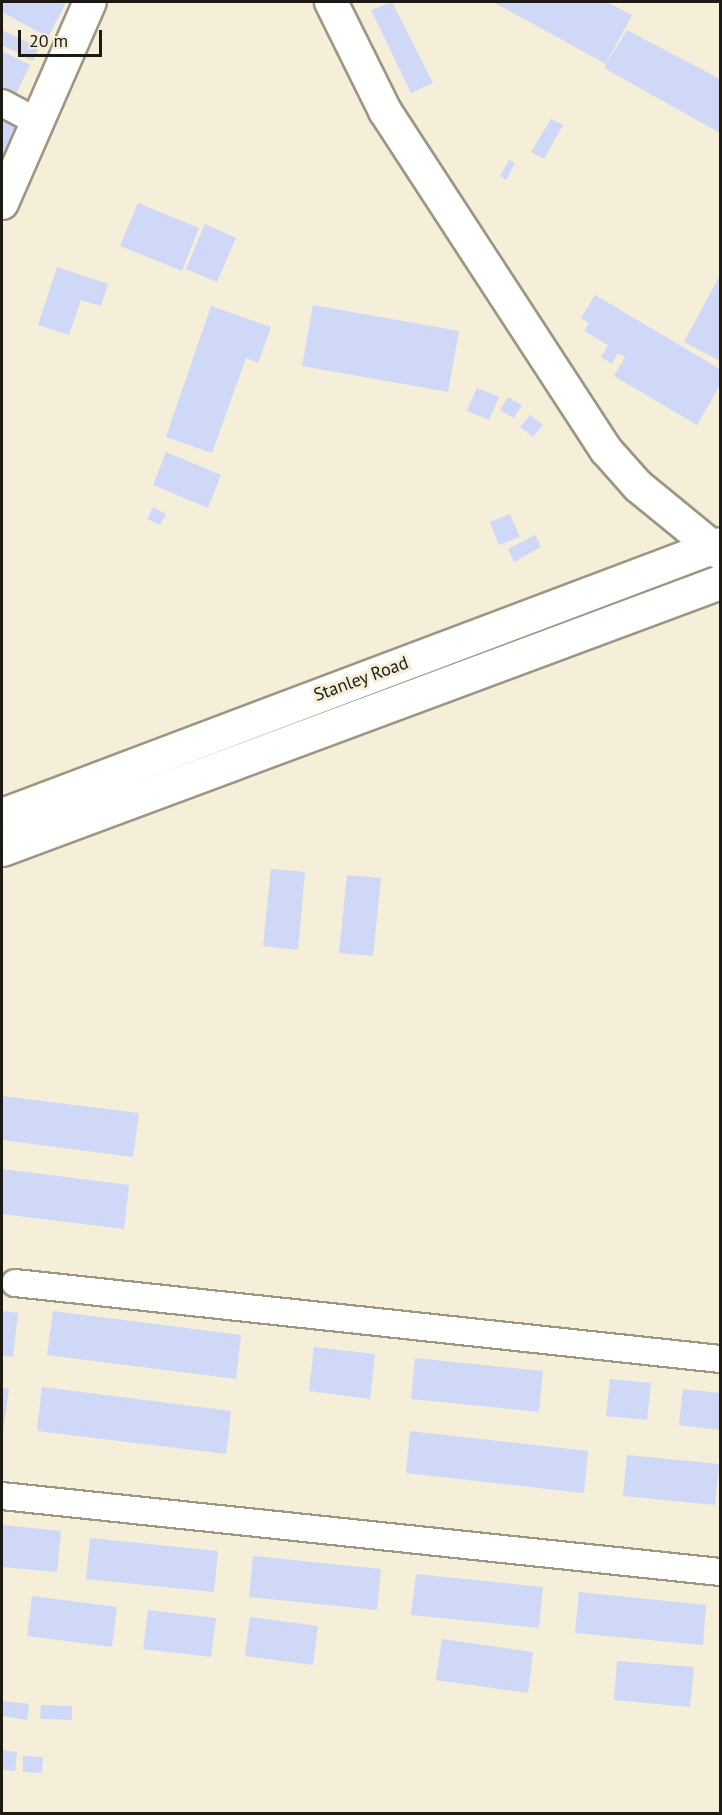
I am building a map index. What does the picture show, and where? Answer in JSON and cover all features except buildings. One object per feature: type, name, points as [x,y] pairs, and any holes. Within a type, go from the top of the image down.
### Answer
[{"type":"main road","name":"Stanley Road","points":[[2,815],[718,548]]},
{"type":"main road","name":"Stanley Road","points":[[2,849],[720,582]]},
{"type":"street","points":[[2,203],[90,2]]},
{"type":"street","points":[[331,2],[385,111],[606,450],[638,486],[718,548]]},
{"type":"street","points":[[2,103],[37,122]]},
{"type":"street","points":[[15,1283],[720,1359]]},
{"type":"street","points":[[2,1496],[720,1572]]}]
